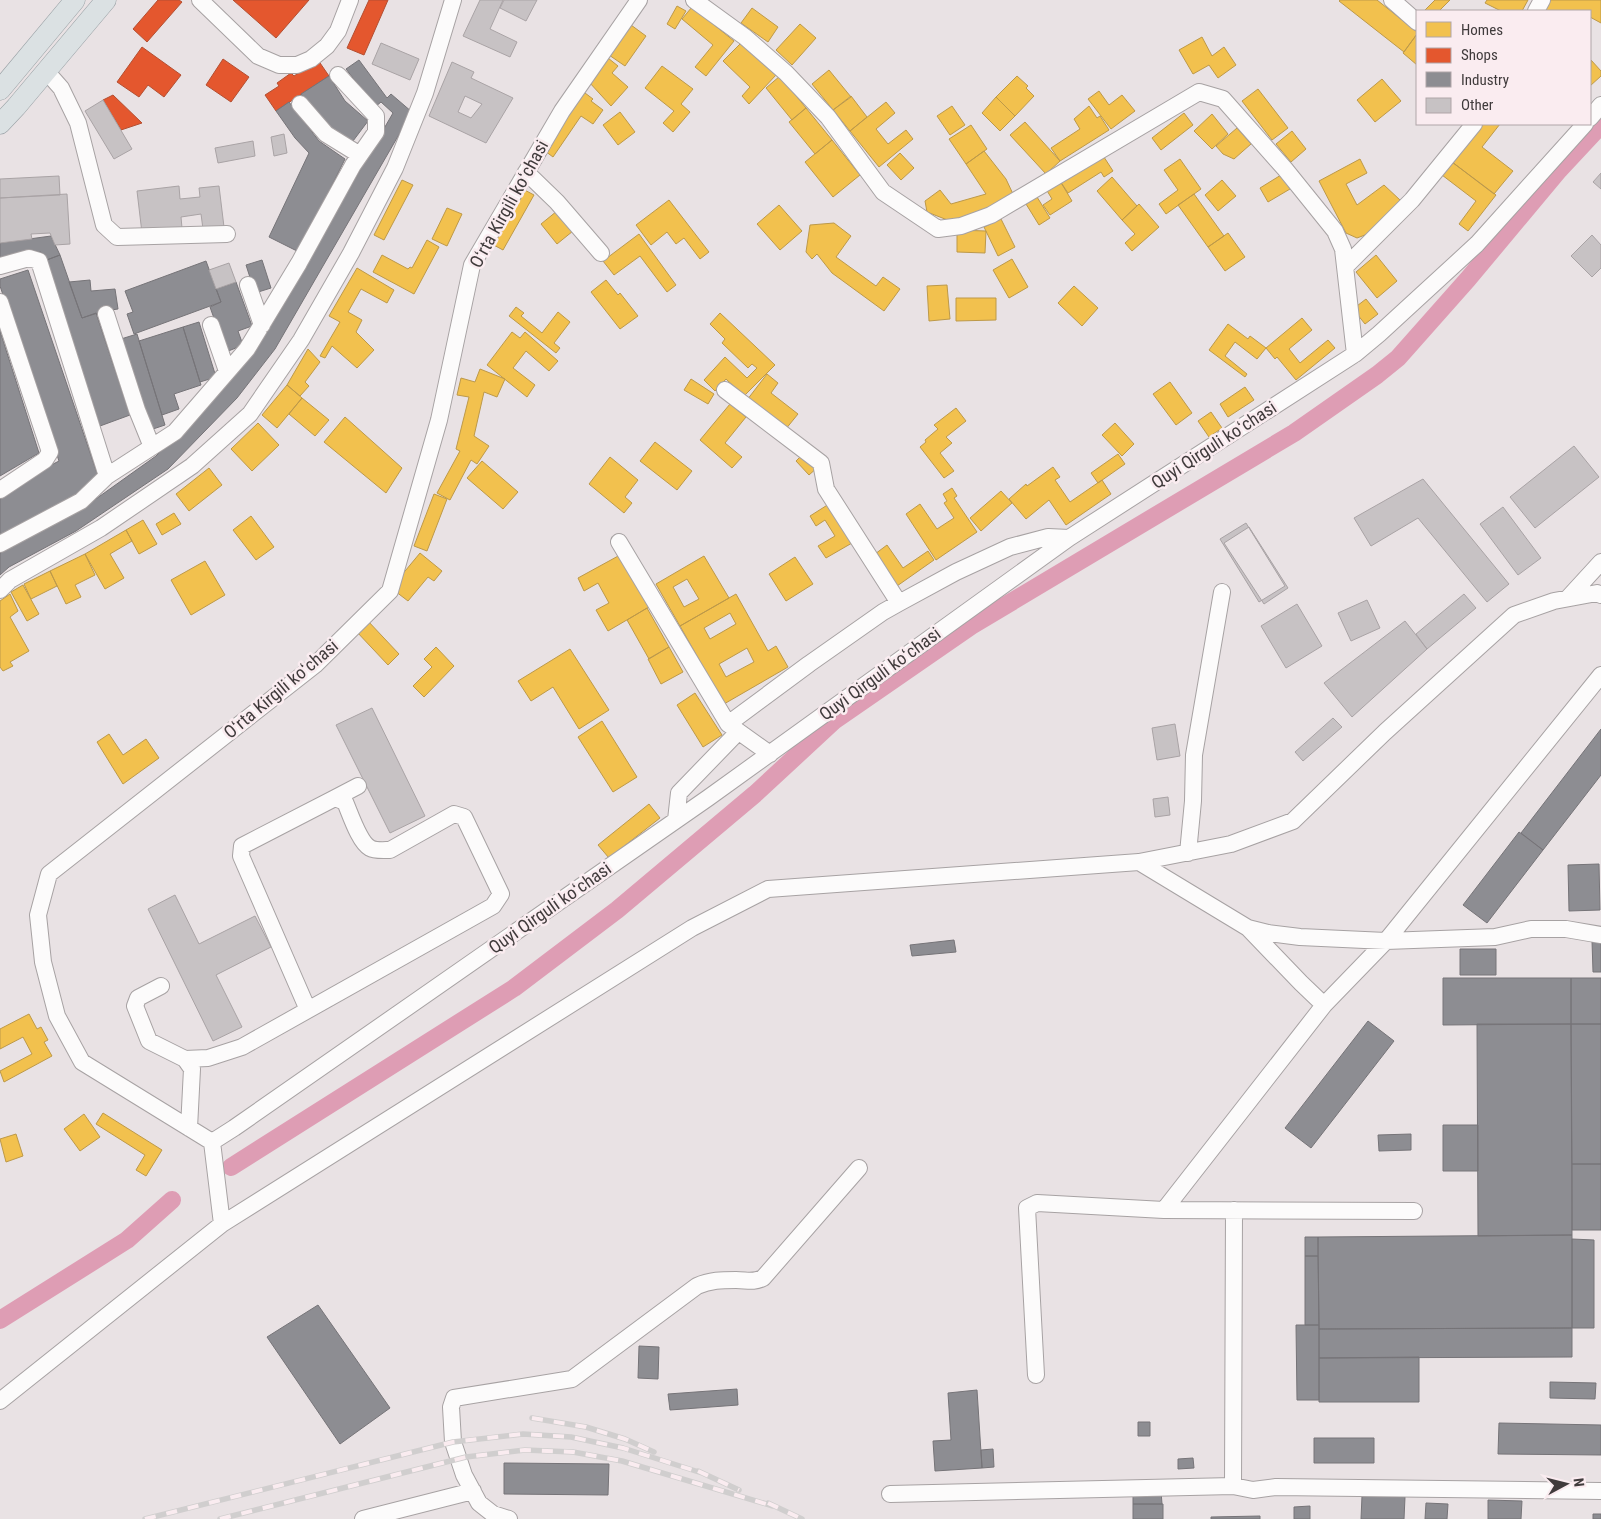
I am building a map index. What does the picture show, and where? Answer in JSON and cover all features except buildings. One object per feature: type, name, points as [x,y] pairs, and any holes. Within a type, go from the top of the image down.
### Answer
[{"type":"main road","points":[[1,87],[75,0]]},
{"type":"main road","points":[[0,124],[106,0]]},
{"type":"street","points":[[200,0],[258,56],[279,65],[297,64],[311,59],[327,46],[338,31],[350,0]]},
{"type":"street","points":[[0,590],[10,580],[101,528],[192,466],[250,414],[301,340],[351,253],[395,168],[425,93],[453,0]]},
{"type":"street","name":"Oʻrta Kirgili koʻchasi","points":[[212,1142],[82,1062],[57,1016],[43,962],[38,915],[49,874],[315,665],[390,591],[439,420],[472,265],[562,110],[639,0]]},
{"type":"street","points":[[694,0],[744,37],[786,73],[828,117],[883,192],[938,229],[962,226],[991,215],[1199,92],[1223,99],[1285,169],[1335,230],[1343,249],[1346,266],[1355,354]]},
{"type":"street","points":[[1392,0],[1416,21]]},
{"type":"street","points":[[46,71],[60,88],[78,123],[104,225],[116,237],[228,234]]},
{"type":"street","points":[[0,544],[81,501],[107,476],[176,432],[247,349],[299,263],[360,155],[376,132],[376,116],[338,75]]},
{"type":"street","points":[[300,104],[326,134],[360,155]]},
{"type":"street","points":[[1591,117],[1601,105]]},
{"type":"street","points":[[1346,266],[1412,200],[1473,125]]},
{"type":"street","name":"Quyi Qirguli koʻchasi","points":[[212,1142],[770,754],[1069,538],[1355,354],[1477,244],[1583,125]]},
{"type":"street","points":[[526,172],[557,202],[601,253]]},
{"type":"street","points":[[0,266],[29,258],[39,261],[107,476]]},
{"type":"street","points":[[248,285],[262,325]]},
{"type":"street","points":[[0,302],[50,452],[46,460],[0,490]]},
{"type":"street","points":[[106,314],[137,410],[152,447]]},
{"type":"street","points":[[211,325],[228,371]]},
{"type":"street","points":[[725,390],[821,463],[826,489],[900,603]]},
{"type":"street","points":[[676,820],[680,793],[733,728],[831,649],[883,612],[956,572],[1010,547],[1048,536],[1069,538]]},
{"type":"street","points":[[619,542],[733,728],[770,754]]},
{"type":"street","points":[[1568,598],[1601,562]]},
{"type":"street","points":[[1188,853],[1193,801],[1194,755],[1222,592]]},
{"type":"street","points":[[0,1401],[222,1224],[692,928],[768,889],[1139,862],[1231,844],[1293,821],[1386,732],[1514,615],[1554,600],[1601,595]]},
{"type":"street","points":[[1164,1210],[1324,1005],[1386,941],[1601,675]]},
{"type":"street","points":[[308,1010],[241,856],[242,846],[358,786]]},
{"type":"street","points":[[185,1059],[208,1058],[242,1046],[493,906],[501,894],[464,817],[454,814],[390,850],[375,849],[370,848],[363,842],[345,802],[335,798]]},
{"type":"street","points":[[1139,862],[1248,928],[1324,1005]]},
{"type":"street","points":[[1248,928],[1300,938],[1386,941],[1495,937],[1531,929],[1566,930],[1601,935]]},
{"type":"street","points":[[161,986],[138,998],[135,1006],[149,1041],[185,1059],[192,1069],[189,1128]]},
{"type":"street","points":[[212,1142],[222,1224]]},
{"type":"street","points":[[510,1519],[493,1514],[480,1503],[464,1475],[453,1442],[451,1407],[454,1398],[572,1379],[697,1286],[708,1281],[738,1280],[755,1282],[764,1278],[859,1168]]},
{"type":"street","points":[[1036,1375],[1026,1208],[1037,1203],[1164,1210],[1414,1211]]},
{"type":"street","points":[[1233,1486],[1234,1210]]},
{"type":"street","points":[[890,1494],[1233,1486],[1253,1490],[1276,1487],[1601,1491]]},
{"type":"street","points":[[363,1519],[382,1517],[473,1491]]},
{"type":"waterway","points":[[231,1167],[514,988],[617,910],[755,794],[835,720],[971,626],[1294,433],[1377,375],[1398,358],[1468,279],[1559,170],[1601,125]]},
{"type":"waterway","points":[[0,1320],[127,1240],[172,1200]]},
{"type":"railway","points":[[532,1418],[586,1427],[625,1439],[654,1452]]},
{"type":"railway","points":[[145,1519],[453,1442],[523,1434],[571,1437],[623,1448],[702,1473]]},
{"type":"railway","points":[[220,1519],[466,1457],[525,1450],[573,1452],[622,1461],[773,1506]]},
{"type":"railway","points":[[698,1471],[739,1490]]},
{"type":"railway","points":[[768,1503],[802,1519]]}]
